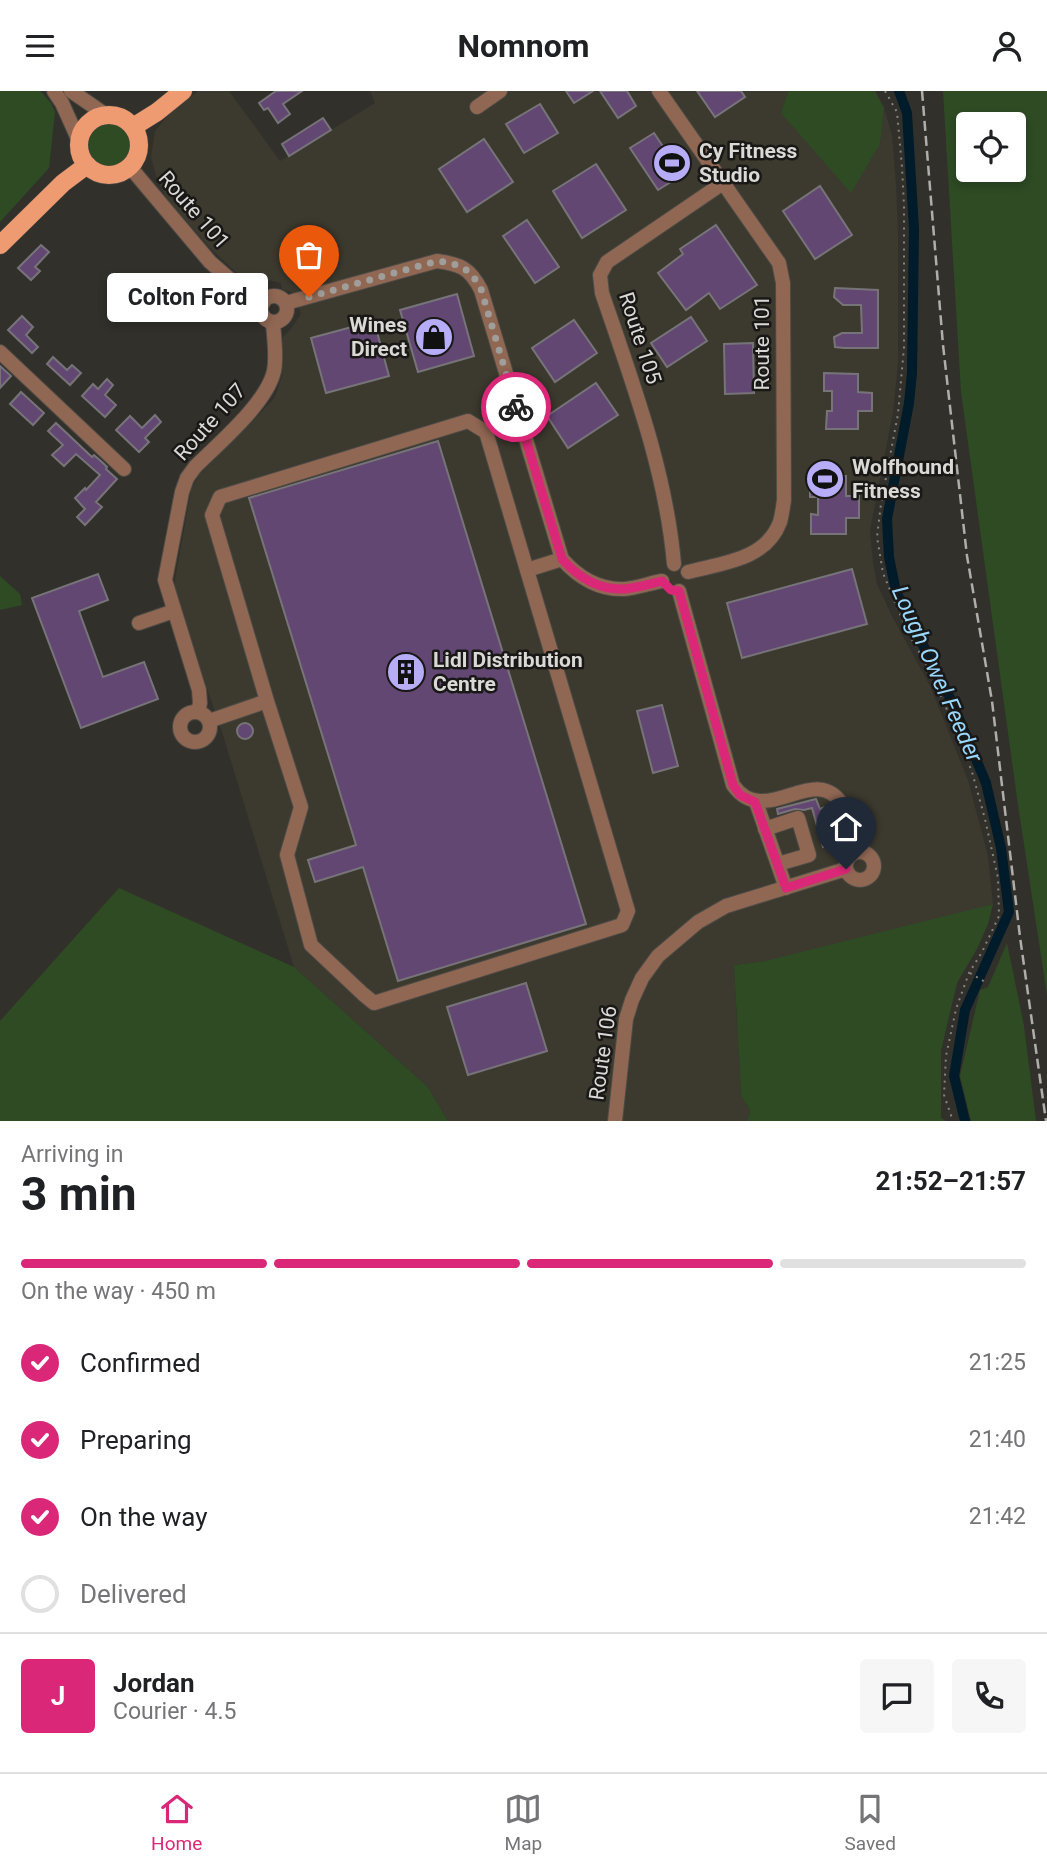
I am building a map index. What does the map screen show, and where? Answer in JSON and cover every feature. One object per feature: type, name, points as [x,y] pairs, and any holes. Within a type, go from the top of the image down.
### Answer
[{"type":"main road","points":[[133,127],[183,91]]},
{"type":"main road","points":[[106,115],[118,116],[133,127],[139,143],[139,152],[130,167],[122,173],[103,175],[86,165],[81,157],[79,141],[84,128],[91,121],[106,115]]},
{"type":"main road","points":[[0,245],[63,183],[86,165]]},
{"type":"street","points":[[54,91],[79,141]]},
{"type":"street","points":[[71,91],[106,115]]},
{"type":"street","points":[[477,107],[500,91]]},
{"type":"street","name":"Route 101","points":[[659,91],[779,263],[783,283],[784,500],[779,523],[768,543],[748,557],[688,572]]},
{"type":"street","name":"Route 101","points":[[130,167],[210,262],[241,289],[263,303]]},
{"type":"street","name":"Route 105","points":[[674,564],[656,457],[603,293],[600,275],[607,262],[723,183]]},
{"type":"street","points":[[286,303],[437,261],[456,263],[474,276],[481,289],[562,559],[575,572],[598,586],[624,589],[662,581]]},
{"type":"street","points":[[273,296],[281,298],[286,303],[286,315],[281,321],[269,322],[262,315],[263,303],[273,296]]},
{"type":"street","name":"Route 107","points":[[267,701],[204,716],[199,690],[164,580],[187,478],[253,408],[274,372],[273,323]]},
{"type":"street","points":[[0,352],[124,469]]},
{"type":"street","points":[[468,421],[486,432],[628,911],[622,925],[374,1003],[311,945],[288,855],[302,807],[267,701],[212,515],[220,498],[468,421]]},
{"type":"street","points":[[527,570],[562,559]]},
{"type":"street","points":[[674,564],[682,565],[688,572],[688,584],[679,591],[671,590],[662,581],[666,568],[674,564]]},
{"type":"street","points":[[679,591],[733,785],[740,795],[755,802],[770,801],[811,789],[832,792],[843,806],[857,852]]},
{"type":"street","points":[[139,623],[174,611]]},
{"type":"street","points":[[755,802],[786,888]]},
{"type":"street","points":[[765,828],[798,818],[809,855],[778,865]]},
{"type":"street","points":[[857,852],[870,856],[874,864],[872,873],[865,879],[851,877],[846,869],[847,860],[857,852]]},
{"type":"street","name":"Route 106","points":[[614,1121],[626,1019],[642,978],[658,956],[698,922],[726,906],[846,869]]},
{"type":"path","points":[[885,91],[897,112],[902,167],[904,347],[898,414],[877,537],[883,573],[895,606],[926,664],[972,772],[998,878],[999,916],[969,973],[956,1009],[946,1056],[944,1095],[953,1121]]},
{"type":"path","points":[[969,973],[985,982]]},
{"type":"shaded area","points":[[198,91],[229,91],[280,161],[375,103],[370,91],[788,91],[781,113],[880,144],[884,108],[892,135],[896,184],[898,364],[893,412],[870,530],[873,562],[877,584],[930,686],[968,780],[988,856],[993,904],[868,938],[765,961],[734,965],[741,1095],[750,1111],[747,1121],[448,1121],[428,1087],[294,967],[222,732],[174,593],[191,490],[199,475],[275,397],[282,376],[283,337],[301,314],[294,293],[282,289],[281,283],[268,280],[267,285],[259,287],[242,278],[208,246],[169,202],[156,176],[151,157],[155,131],[170,113]]},
{"type":"green space","points":[[0,91],[40,91],[55,112],[49,168],[0,222]]},
{"type":"green space","points":[[788,91],[875,91],[884,108],[880,144],[851,193],[781,113]]},
{"type":"green space","points":[[943,91],[1047,91],[1047,995],[961,392]]},
{"type":"green space","points":[[109,121],[126,128],[133,145],[126,162],[109,169],[92,162],[85,145],[92,128]]},
{"type":"green space","points":[[0,576],[20,594],[22,605],[0,610]]},
{"type":"green space","points":[[119,888],[294,967],[428,1087],[448,1121],[0,1121],[0,1021]]},
{"type":"green space","points":[[993,904],[977,949],[957,983],[941,1051],[941,1118],[946,1121],[747,1121],[750,1111],[741,1095],[734,965],[765,961]]},
{"type":"green space","points":[[1007,943],[1024,1026],[1036,1121],[971,1121],[960,1076],[980,990],[988,987]]},
{"type":"building","points":[[276,91],[302,91],[283,104],[290,114],[278,123],[268,108],[264,110],[259,103]]},
{"type":"building","points":[[566,91],[593,91],[574,103]]},
{"type":"building","points":[[600,91],[627,91],[636,106],[618,118]]},
{"type":"building","points":[[697,91],[741,91],[745,97],[715,117]]},
{"type":"building","points":[[540,104],[558,133],[524,153],[506,124]]},
{"type":"building","points":[[323,118],[331,130],[289,156],[282,144]]},
{"type":"building","points":[[654,133],[682,175],[658,190],[630,148]]},
{"type":"building","points":[[484,139],[513,182],[467,212],[439,169]]},
{"type":"building","points":[[596,164],[626,210],[582,238],[553,191]]},
{"type":"building","points":[[820,186],[852,235],[815,259],[783,211]]},
{"type":"building","points":[[527,220],[559,267],[535,283],[503,236]]},
{"type":"building","points":[[716,225],[757,285],[720,309],[709,293],[686,310],[658,273],[683,254],[680,249]]},
{"type":"building","points":[[41,245],[49,252],[35,267],[40,271],[31,280],[18,268]]},
{"type":"building","points":[[835,288],[878,290],[878,348],[835,347],[834,337],[842,333],[862,333],[861,305],[843,305],[834,297]]},
{"type":"building","points":[[457,294],[474,356],[418,372],[400,310]]},
{"type":"building","points":[[22,316],[33,327],[26,335],[38,347],[32,353],[8,330]]},
{"type":"building","points":[[691,317],[707,341],[667,367],[651,343]]},
{"type":"building","points":[[574,320],[597,353],[555,382],[532,348]]},
{"type":"building","points":[[374,321],[389,376],[326,393],[311,338]]},
{"type":"building","points":[[753,343],[754,393],[725,394],[724,344]]},
{"type":"building","points":[[53,357],[67,370],[72,365],[81,373],[70,385],[47,364]]},
{"type":"building","points":[[0,366],[11,376],[0,388]]},
{"type":"building","points":[[824,373],[858,374],[858,392],[872,393],[872,411],[858,411],[858,429],[826,429],[827,411],[832,411],[832,391],[824,391]]},
{"type":"building","points":[[107,379],[113,385],[105,395],[116,405],[105,417],[82,396],[93,384],[98,389]]},
{"type":"building","points":[[596,383],[618,415],[568,448],[547,416]]},
{"type":"building","points":[[21,392],[44,413],[33,425],[10,404]]},
{"type":"building","points":[[155,415],[161,422],[145,438],[149,442],[139,452],[116,430],[130,416],[142,428]]},
{"type":"building","points":[[56,423],[92,457],[94,455],[103,463],[117,479],[96,502],[102,507],[85,525],[77,517],[85,509],[75,498],[100,475],[76,454],[64,466],[52,455],[63,445],[48,431]]},
{"type":"building","name":"Lidl Distribution Centre","points":[[438,441],[586,924],[398,981],[363,867],[315,882],[308,860],[356,845],[249,498]]},
{"type":"building","points":[[810,476],[846,476],[846,496],[859,496],[859,518],[846,518],[846,534],[811,534],[811,514],[818,515],[818,497],[810,497]]},
{"type":"building","points":[[852,569],[867,624],[742,658],[727,603]]},
{"type":"building","points":[[98,574],[108,600],[79,611],[103,677],[144,662],[158,699],[81,728],[32,598]]},
{"type":"building","points":[[662,705],[678,766],[653,773],[637,711]]},
{"type":"building","points":[[242,723],[248,723],[253,731],[251,737],[242,739],[237,734],[237,728]]},
{"type":"building","points":[[816,799],[820,809],[825,807],[836,843],[823,847],[812,808],[778,814],[777,809]]},
{"type":"building","points":[[526,983],[547,1051],[468,1075],[447,1007]]},
{"type":"waterway","name":"Lough Owel Feeder","points":[[899,91],[907,113],[914,229],[912,373],[909,403],[887,519],[889,557],[896,592],[952,702],[986,783],[1001,848],[1009,912],[965,1010],[954,1076],[965,1121]]},
{"type":"railway","points":[[922,91],[943,345],[967,556],[992,701],[1020,937],[1046,1121]]},
{"type":"way so far","points":[[309,297],[437,261],[456,263],[474,276],[481,289],[516,407]]},
{"type":"place","name":"Cy Fitness Studio","points":[[672,163]]},
{"type":"place","name":"Colton Ford","points":[[309,297]]},
{"type":"place","name":"Wines Direct","points":[[434,337]]},
{"type":"place","name":"Wolfhound Fitness","points":[[825,479]]},
{"type":"place","name":"Lidl Distribution Centre","points":[[406,672]]},
{"type":"route","points":[[516,407],[562,559],[575,572],[598,586],[624,589],[662,581],[667,588],[679,591],[733,785],[740,795],[755,802],[786,888],[846,869]]}]
